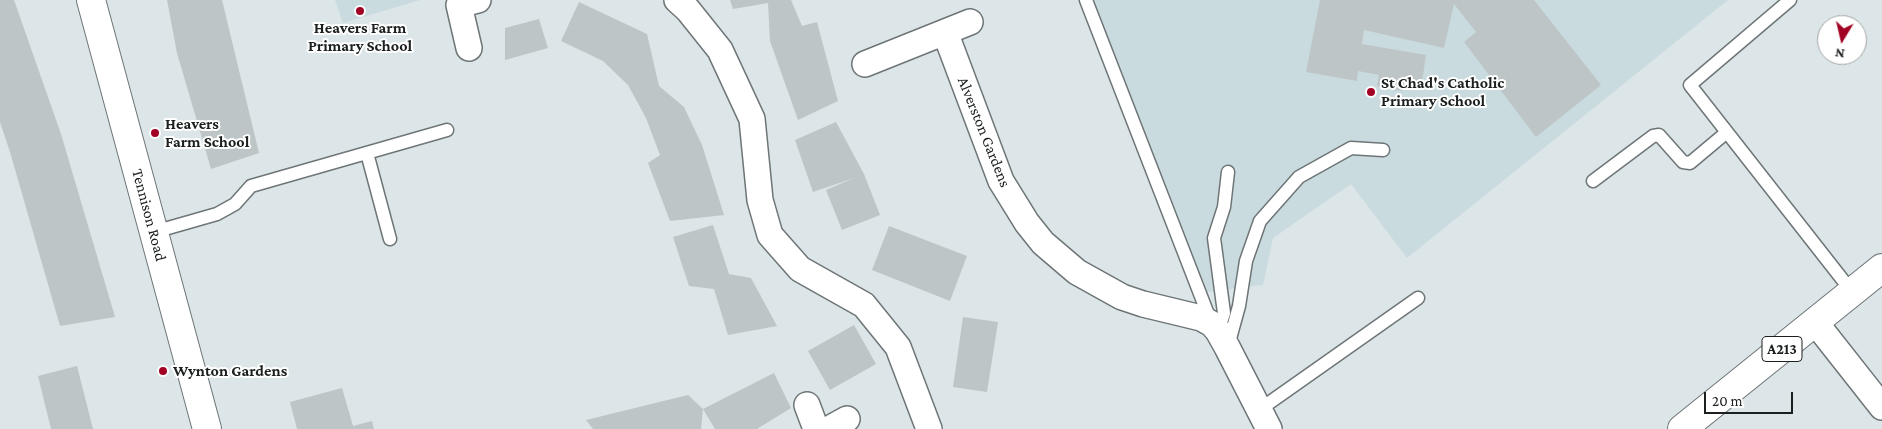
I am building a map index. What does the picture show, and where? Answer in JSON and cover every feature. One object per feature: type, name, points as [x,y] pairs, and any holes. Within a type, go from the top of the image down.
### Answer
[{"type":"street","name":"Tennison Road","points":[[91,0],[207,429]]},
{"type":"street","points":[[469,48],[459,5],[478,0]]},
{"type":"street","points":[[677,0],[688,10],[720,50],[752,119],[760,200],[770,235],[800,269],[864,305],[870,312],[898,347],[929,429]]},
{"type":"street","points":[[865,64],[970,22]]},
{"type":"street","name":"Alverston Gardens","points":[[945,32],[1001,180],[1022,216],[1043,243],[1077,272],[1122,297],[1143,304],[1196,316],[1219,334]]},
{"type":"street","name":"A213","points":[[1682,429],[1882,268]]},
{"type":"street","points":[[1815,322],[1882,407]]},
{"type":"street","points":[[1219,334],[1264,420]]},
{"type":"street","points":[[807,405],[816,429]]},
{"type":"lane","points":[[1086,0],[1219,334]]},
{"type":"lane","points":[[1790,0],[1690,85],[1853,293]]},
{"type":"lane","points":[[154,232],[217,214],[235,204],[251,186],[447,130]]},
{"type":"lane","points":[[1593,180],[1653,136],[1660,136],[1682,162],[1690,163],[1727,132]]},
{"type":"lane","points":[[1219,334],[1239,306],[1246,261],[1260,221],[1299,177],[1352,148],[1384,150]]},
{"type":"lane","points":[[367,153],[390,239]]},
{"type":"lane","points":[[1219,334],[1224,313],[1214,238],[1224,206],[1228,172]]},
{"type":"lane","points":[[1264,420],[1418,298]]},
{"type":"shaded area","name":"Heavers Farm Primary School","points":[[335,0],[420,0],[343,23]]},
{"type":"shaded area","name":"St Chad's Catholic Primary School","points":[[1092,0],[1728,0],[1407,258],[1351,184],[1273,238],[1263,285],[1206,292]]},
{"type":"building","points":[[0,0],[14,0],[61,134],[115,317],[60,326],[0,122]]},
{"type":"building","points":[[167,0],[222,0],[259,153],[211,169],[177,53]]},
{"type":"building","points":[[730,0],[791,0],[802,26],[817,22],[838,101],[798,120],[770,41],[768,3],[733,9]]},
{"type":"building","points":[[1320,0],[1534,0],[1601,85],[1536,137],[1464,42],[1476,32],[1454,4],[1444,48],[1364,30],[1362,44],[1426,55],[1422,82],[1405,79],[1403,91],[1377,86],[1379,75],[1358,71],[1357,81],[1306,72]]},
{"type":"building","points":[[579,2],[647,34],[659,86],[684,107],[702,145],[724,215],[670,221],[648,163],[660,155],[646,118],[628,85],[603,61],[561,41]]},
{"type":"building","points":[[539,19],[548,48],[505,60],[505,28]]},
{"type":"building","points":[[836,122],[864,174],[880,215],[842,230],[826,190],[854,178],[813,192],[795,140]]},
{"type":"building","points":[[713,225],[729,274],[751,278],[777,326],[728,335],[714,289],[689,286],[673,237]]},
{"type":"building","points":[[889,226],[967,256],[950,301],[872,270]]},
{"type":"building","points":[[963,317],[998,322],[987,392],[953,387]]},
{"type":"building","points":[[854,325],[876,364],[830,390],[808,351]]},
{"type":"building","points":[[77,366],[93,429],[51,429],[38,376]]},
{"type":"building","points":[[774,373],[791,408],[757,429],[715,429],[703,409]]},
{"type":"building","points":[[342,388],[353,426],[372,421],[374,429],[297,429],[290,402]]},
{"type":"building","points":[[688,395],[703,409],[701,429],[593,429],[586,420]]},
{"type":"place","name":"Heavers Farm Primary School","points":[[360,11]]},
{"type":"place","name":"St Chad's Catholic Primary School","points":[[1371,92]]},
{"type":"place","name":"Heavers Farm School","points":[[155,133]]},
{"type":"place","name":"Wynton Gardens","points":[[163,371]]}]
